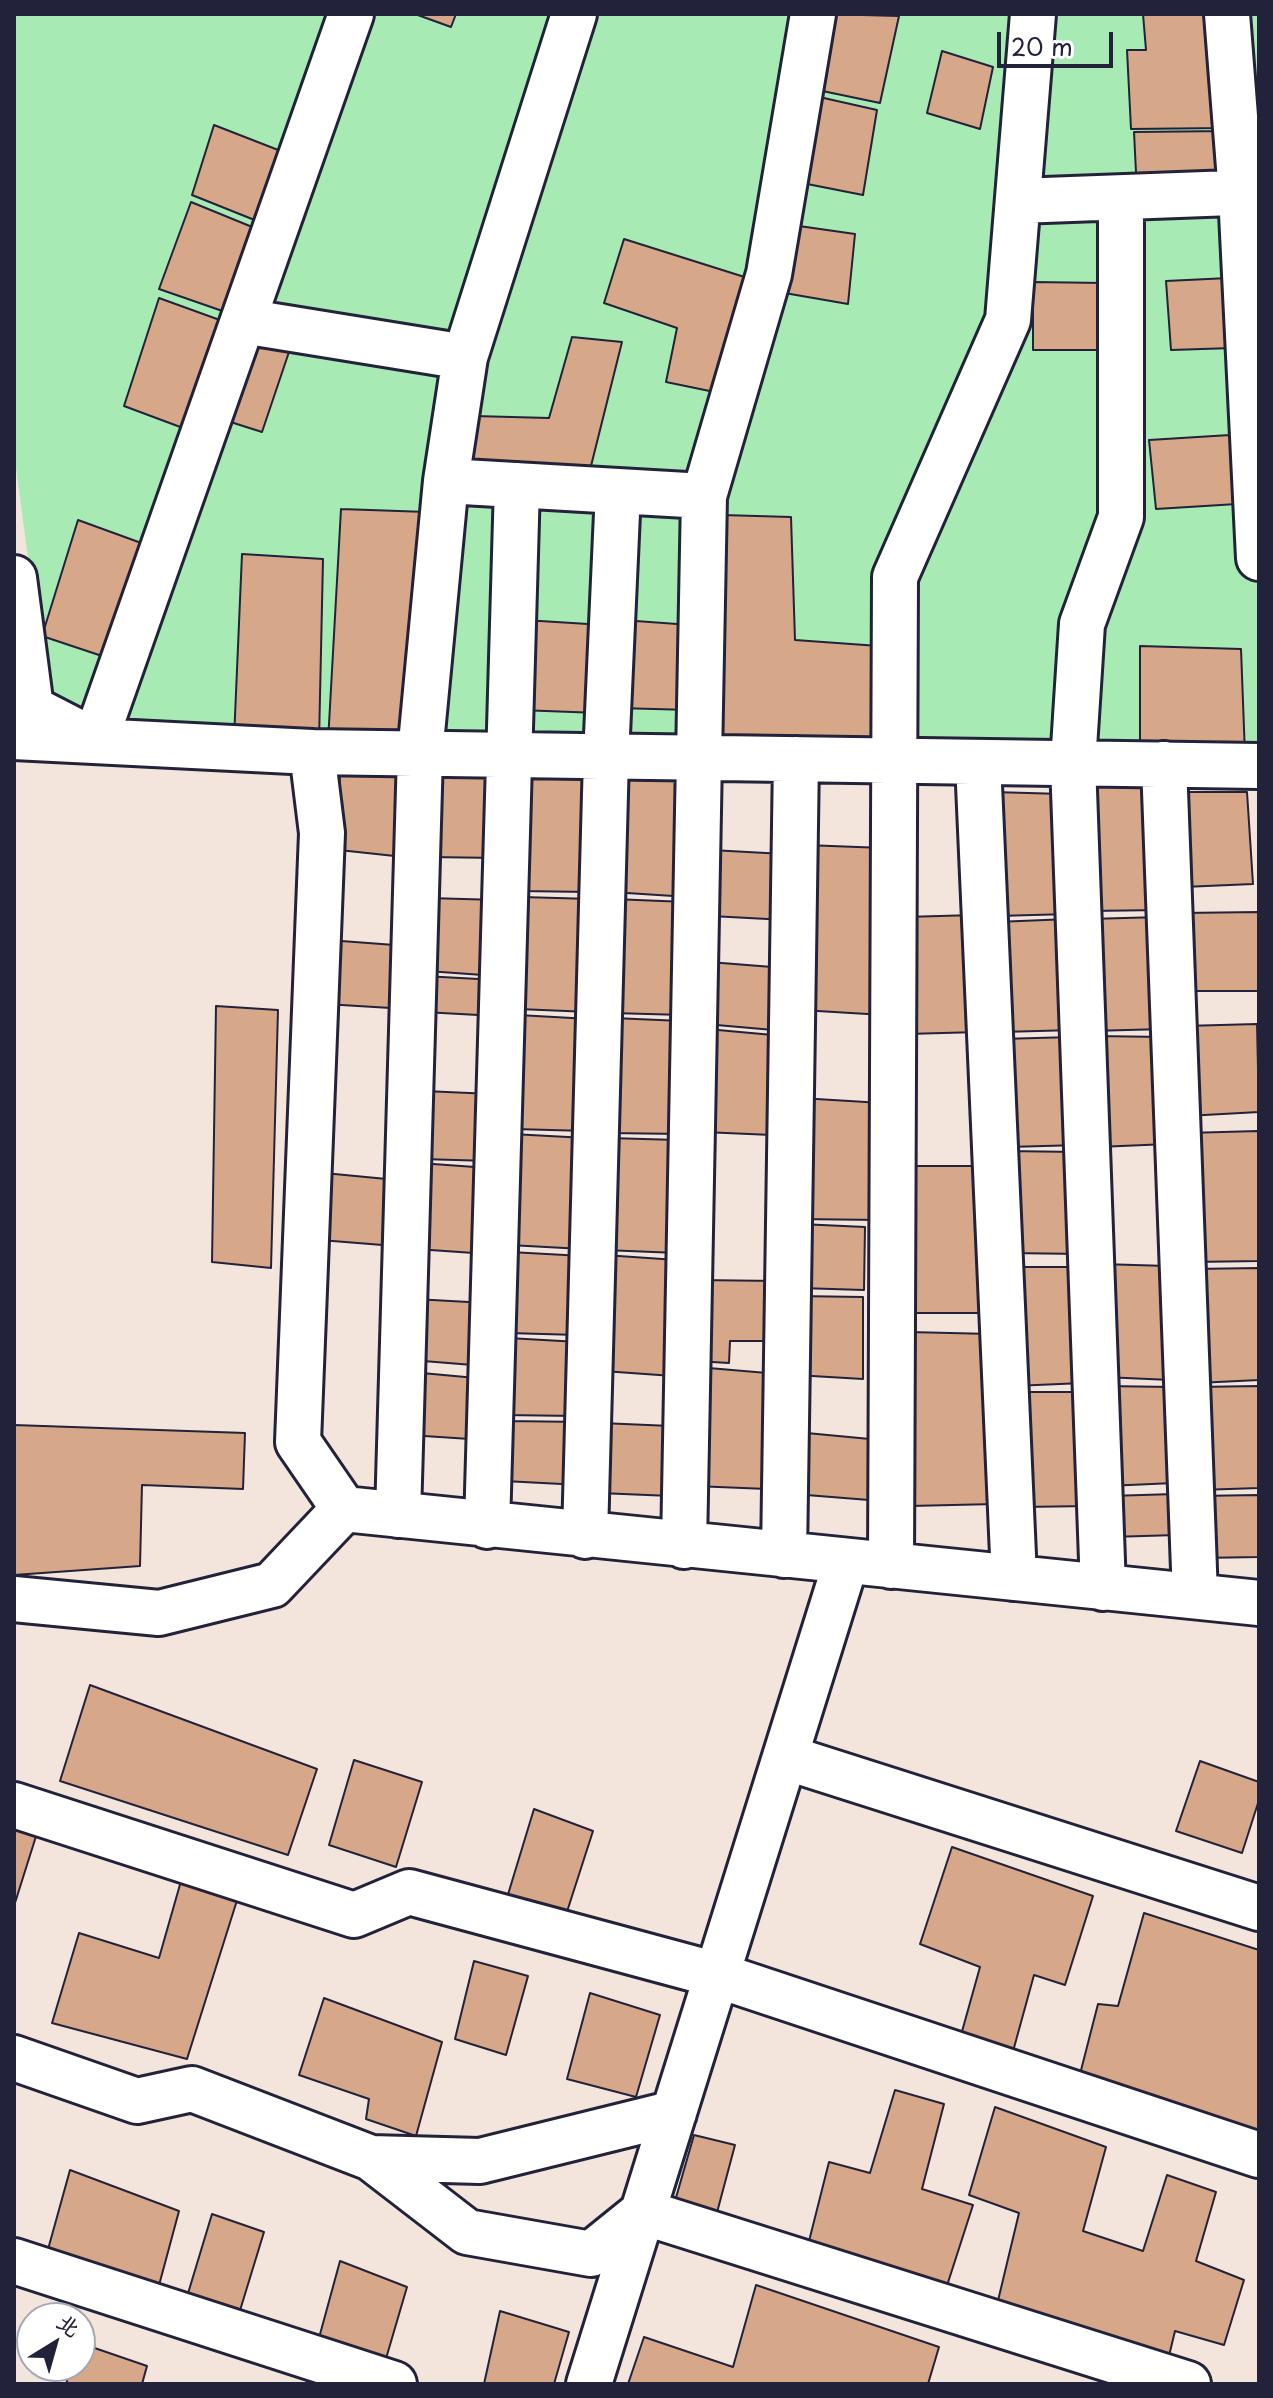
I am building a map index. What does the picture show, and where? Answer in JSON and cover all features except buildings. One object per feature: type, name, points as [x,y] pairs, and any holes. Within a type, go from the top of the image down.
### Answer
[{"type":"street","points":[[95,741],[351,14]]},
{"type":"street","points":[[398,1515],[420,754],[446,481],[465,357],[574,14]]},
{"type":"street","points":[[684,1546],[704,496],[769,274],[813,14]]},
{"type":"street","points":[[891,1566],[895,577],[1008,320],[1033,14]]},
{"type":"street","points":[[1227,14],[1250,193],[1259,558]]},
{"type":"street","points":[[1018,201],[1250,193]]},
{"type":"street","points":[[1103,1588],[1073,763],[1082,624],[1121,517],[1121,198]]},
{"type":"street","points":[[243,321],[465,357]]},
{"type":"street","points":[[446,481],[704,496]]},
{"type":"street","points":[[487,1526],[517,485]]},
{"type":"street","points":[[585,1536],[606,757],[618,491]]},
{"type":"street","points":[[14,578],[31,708],[95,741]]},
{"type":"street","points":[[14,737],[312,752],[1259,766]]},
{"type":"street","points":[[312,752],[322,833],[298,1442],[344,1509],[1259,1603]]},
{"type":"street","points":[[784,1555],[796,759]]},
{"type":"street","points":[[978,762],[1014,1578]]},
{"type":"street","points":[[1164,764],[1195,1596]]},
{"type":"street","points":[[14,1599],[159,1613],[272,1585],[344,1509]]},
{"type":"street","points":[[589,2384],[846,1562]]},
{"type":"street","points":[[785,1757],[1259,1908]]},
{"type":"street","points":[[14,1805],[354,1915],[409,1892],[717,1975],[1259,2155]]},
{"type":"street","points":[[14,2058],[137,2101],[192,2089],[371,2158],[467,2232],[591,2254],[643,2212]]},
{"type":"street","points":[[371,2158],[480,2161],[674,2113]]},
{"type":"street","points":[[643,2212],[1188,2384]]},
{"type":"street","points":[[14,2261],[394,2384]]},
{"type":"green space","points":[[14,14],[1259,14],[1259,752],[114,725],[46,693],[14,453]]}]
